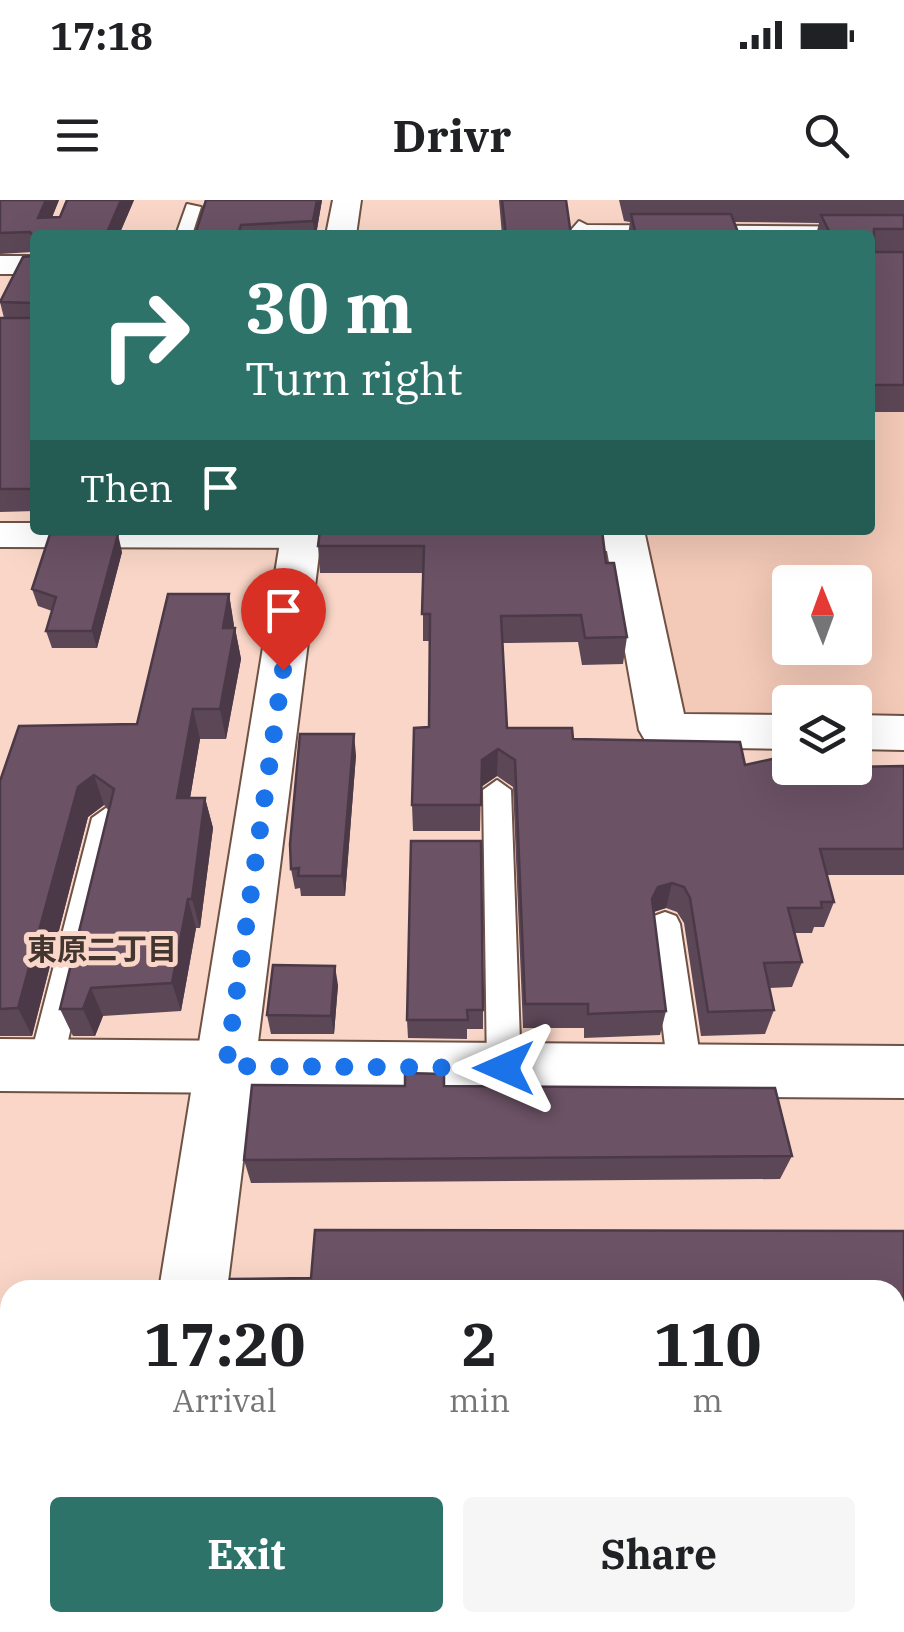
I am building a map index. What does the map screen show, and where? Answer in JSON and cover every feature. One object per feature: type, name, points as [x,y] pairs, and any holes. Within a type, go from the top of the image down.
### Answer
[{"type":"street","points":[[342,230],[347,200]]},
{"type":"street","points":[[0,265],[30,265]]},
{"type":"street","points":[[0,535],[30,535]]},
{"type":"street","points":[[195,1280],[301,535]]},
{"type":"street","points":[[364,535],[396,536]]},
{"type":"street","points":[[492,538],[625,535],[663,730],[772,732]]},
{"type":"street","points":[[872,732],[904,733]]},
{"type":"street","points":[[23,1066],[904,1072]]},
{"type":"lane","points":[[186,230],[193,207]]},
{"type":"lane","points":[[572,230],[573,226],[720,230]]},
{"type":"lane","points":[[875,234],[904,235]]},
{"type":"lane","points":[[875,237],[904,235]]},
{"type":"lane","points":[[497,790],[504,1068]]},
{"type":"lane","points":[[23,1066],[106,818]]},
{"type":"lane","points":[[464,846],[499,846]]},
{"type":"lane","points":[[665,924],[685,1070]]},
{"type":"shaded area","points":[[875,275],[904,275],[904,723],[872,723],[872,685],[772,685],[772,722],[693,722],[678,712],[648,535],[875,535]]},
{"type":"building","points":[[0,200],[46,200],[38,218],[60,217],[67,200],[121,200],[108,230],[0,233]]},
{"type":"building","points":[[206,200],[317,200],[313,221],[241,225],[240,230],[197,230]]},
{"type":"building","points":[[502,200],[566,200],[570,230],[505,230]]},
{"type":"building","points":[[631,214],[731,214],[737,230],[635,230]]},
{"type":"building","points":[[821,215],[904,215],[904,229],[828,230]]},
{"type":"building","points":[[875,252],[904,252],[904,385],[875,385]]},
{"type":"building","points":[[30,256],[30,303],[0,302],[23,257]]},
{"type":"building","points":[[0,318],[30,318],[30,489],[0,489]]},
{"type":"building","points":[[50,535],[118,535],[92,631],[46,631],[56,597],[32,589]]},
{"type":"building","points":[[319,535],[603,535],[606,563],[614,563],[627,637],[585,638],[581,615],[501,616],[507,728],[572,728],[573,739],[740,742],[745,765],[772,759],[772,785],[872,785],[872,767],[904,766],[904,849],[820,849],[834,902],[821,902],[822,908],[788,908],[802,962],[764,963],[774,1010],[708,1012],[690,898],[684,887],[672,883],[658,887],[652,899],[666,1011],[588,1014],[588,1004],[525,1004],[515,760],[498,749],[482,760],[481,805],[412,805],[414,728],[429,727],[430,614],[422,614],[424,546],[318,546]]},
{"type":"building","points":[[168,594],[229,594],[223,628],[235,628],[220,709],[193,709],[177,798],[205,798],[192,899],[188,899],[172,983],[91,988],[83,1009],[60,1009],[114,789],[94,775],[78,787],[18,1008],[0,1009],[0,781],[19,726],[137,724]]},
{"type":"building","points":[[300,734],[354,734],[342,876],[298,876],[299,868],[291,869]]},
{"type":"building","points":[[411,841],[481,841],[483,1010],[467,1010],[468,1020],[407,1020]]},
{"type":"building","points":[[273,965],[335,966],[331,1016],[267,1015]]},
{"type":"building","points":[[405,1073],[444,1074],[444,1086],[775,1088],[792,1156],[244,1160],[252,1085],[405,1086]]},
{"type":"building","points":[[315,1230],[904,1231],[904,1280],[230,1280],[311,1278]]},
{"type":"district","name":"東原二丁目","points":[[102,948]]},
{"type":"route","points":[[283,670],[226,1066],[504,1068]]}]
